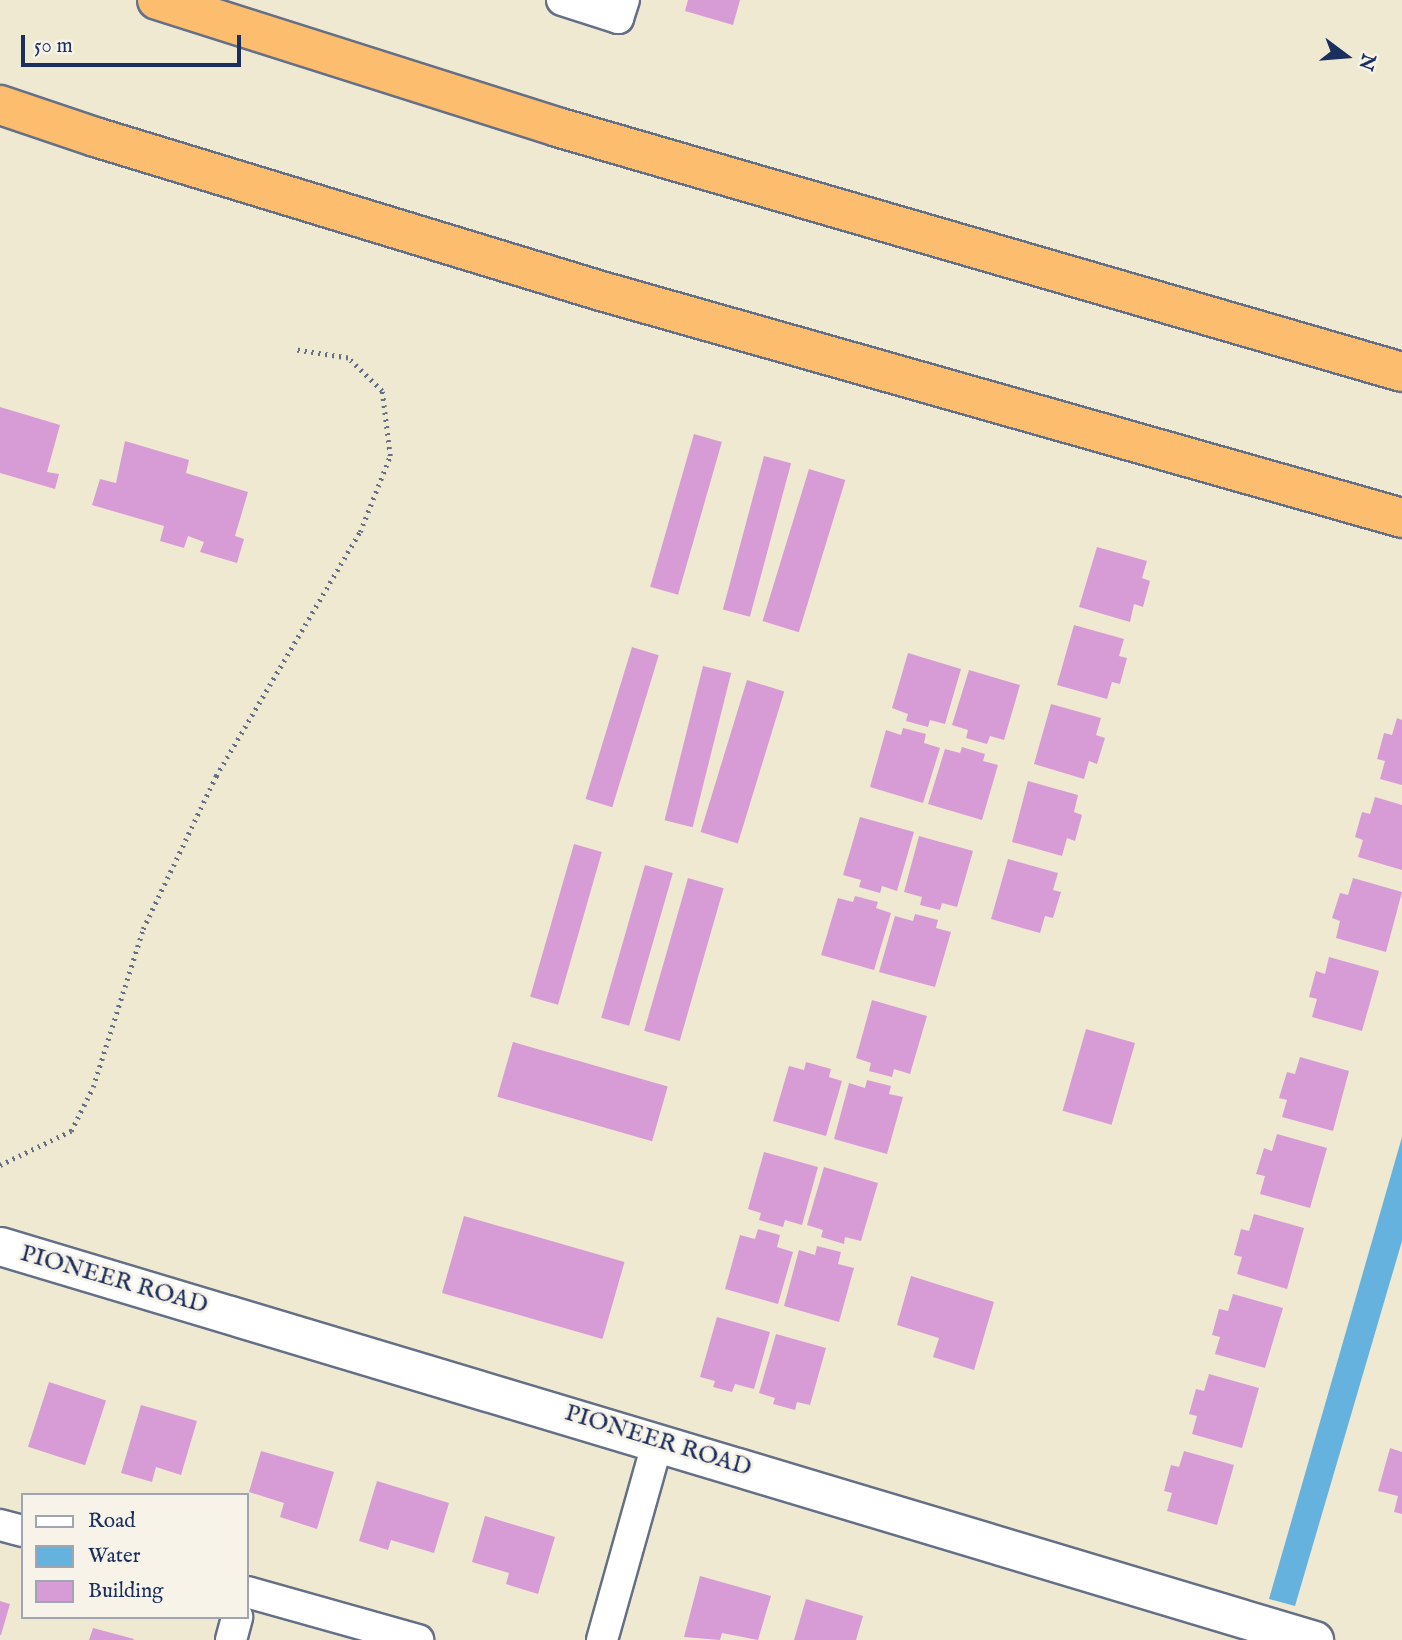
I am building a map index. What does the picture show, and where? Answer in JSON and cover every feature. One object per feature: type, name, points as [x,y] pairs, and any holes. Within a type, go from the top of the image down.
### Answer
[{"type":"highway","points":[[157,0],[556,127],[1402,372]]},
{"type":"highway","points":[[0,105],[95,137],[601,291],[1402,518]]},
{"type":"street","points":[[562,0],[621,9]]},
{"type":"street","name":"PIONEER ROAD","points":[[0,1246],[658,1441],[1314,1640]]},
{"type":"street","points":[[602,1640],[658,1441]]},
{"type":"street","points":[[0,1525],[21,1530]]},
{"type":"street","points":[[248,1592],[418,1640]]},
{"type":"street","points":[[230,1640],[236,1619]]},
{"type":"path","points":[[0,1165],[71,1131],[93,1087],[143,929],[216,776],[360,532],[390,456],[382,390],[348,358],[297,350]]},
{"type":"water","points":[[1402,1137],[1402,1241],[1295,1606],[1269,1599]]},
{"type":"building","points":[[688,0],[740,0],[733,25],[685,11]]},
{"type":"building","points":[[0,407],[60,425],[47,472],[59,474],[55,489],[0,473]]},
{"type":"building","points":[[694,434],[722,442],[678,595],[650,587]]},
{"type":"building","points":[[125,441],[189,460],[186,473],[248,492],[235,536],[244,539],[237,563],[200,552],[204,542],[188,536],[184,548],[160,541],[164,526],[92,505],[100,479],[116,483]]},
{"type":"building","points":[[764,456],[791,463],[750,617],[723,610]]},
{"type":"building","points":[[809,469],[845,480],[799,632],[763,621]]},
{"type":"building","points":[[1097,547],[1147,561],[1142,578],[1150,581],[1143,607],[1134,604],[1130,622],[1079,607]]},
{"type":"building","points":[[1074,625],[1124,639],[1119,656],[1127,658],[1120,684],[1112,682],[1107,699],[1057,685]]},
{"type":"building","points":[[632,647],[659,655],[612,807],[586,799]]},
{"type":"building","points":[[908,653],[961,669],[945,724],[930,720],[928,727],[906,721],[908,714],[892,708]]},
{"type":"building","points":[[703,666],[731,673],[693,827],[665,820]]},
{"type":"building","points":[[969,670],[1020,685],[1004,740],[990,736],[987,744],[966,738],[968,730],[952,725]]},
{"type":"building","points":[[747,680],[784,691],[738,843],[701,832]]},
{"type":"building","points":[[1051,704],[1101,718],[1096,735],[1105,738],[1097,764],[1089,761],[1084,779],[1034,764]]},
{"type":"building","points":[[1397,718],[1402,720],[1402,785],[1380,779],[1385,761],[1377,759],[1384,733],[1392,735]]},
{"type":"building","points":[[903,728],[926,734],[924,743],[940,748],[923,803],[870,787],[886,730],[901,735]]},
{"type":"building","points":[[962,747],[985,754],[983,761],[998,765],[982,820],[928,804],[945,749],[960,753]]},
{"type":"building","points":[[1028,781],[1078,795],[1074,812],[1082,815],[1075,841],[1067,838],[1062,856],[1012,842]]},
{"type":"building","points":[[1375,797],[1402,805],[1402,870],[1358,857],[1363,840],[1355,837],[1362,812],[1370,814]]},
{"type":"building","points":[[860,817],[914,832],[897,891],[882,886],[880,893],[859,887],[861,880],[843,875]]},
{"type":"building","points":[[919,836],[973,851],[957,907],[942,903],[940,910],[920,905],[922,897],[904,892]]},
{"type":"building","points":[[574,844],[602,852],[558,1005],[530,997]]},
{"type":"building","points":[[1008,859],[1058,873],[1053,890],[1061,892],[1053,918],[1045,916],[1040,933],[991,919]]},
{"type":"building","points":[[645,865],[673,873],[629,1026],[601,1018]]},
{"type":"building","points":[[688,878],[724,888],[680,1041],[644,1031]]},
{"type":"building","points":[[1353,878],[1402,892],[1386,952],[1336,938],[1340,921],[1332,918],[1340,893],[1348,895]]},
{"type":"building","points":[[855,896],[878,902],[876,908],[891,913],[874,970],[821,955],[838,898],[853,902]]},
{"type":"building","points":[[915,914],[938,920],[936,928],[951,932],[935,987],[879,972],[895,916],[913,921]]},
{"type":"building","points":[[1329,957],[1379,971],[1362,1031],[1312,1017],[1317,999],[1309,997],[1316,971],[1325,974]]},
{"type":"building","points":[[872,1000],[927,1016],[910,1074],[894,1069],[892,1077],[869,1071],[871,1063],[856,1058]]},
{"type":"building","points":[[1086,1029],[1135,1043],[1112,1125],[1063,1111]]},
{"type":"building","points":[[513,1042],[668,1086],[652,1141],[497,1097]]},
{"type":"building","points":[[1300,1057],[1349,1071],[1333,1131],[1282,1117],[1287,1100],[1279,1098],[1287,1072],[1295,1074]]},
{"type":"building","points":[[806,1062],[831,1069],[829,1077],[842,1081],[826,1136],[773,1121],[789,1066],[804,1070]]},
{"type":"building","points":[[867,1080],[891,1086],[889,1094],[903,1097],[887,1154],[834,1139],[849,1083],[865,1088]]},
{"type":"building","points":[[1277,1134],[1327,1148],[1310,1208],[1260,1194],[1265,1176],[1256,1174],[1264,1148],[1272,1151]]},
{"type":"building","points":[[764,1152],[818,1167],[802,1225],[785,1220],[783,1227],[759,1220],[761,1213],[748,1209]]},
{"type":"building","points":[[824,1167],[878,1183],[861,1241],[845,1237],[844,1244],[821,1237],[823,1230],[807,1225]]},
{"type":"building","points":[[1254,1214],[1304,1228],[1287,1289],[1237,1274],[1242,1257],[1234,1255],[1241,1229],[1249,1231]]},
{"type":"building","points":[[464,1216],[625,1262],[602,1339],[442,1293]]},
{"type":"building","points":[[758,1229],[780,1235],[777,1247],[793,1252],[778,1304],[725,1289],[740,1235],[755,1239]]},
{"type":"building","points":[[817,1246],[841,1252],[838,1264],[854,1268],[839,1322],[784,1306],[799,1250],[815,1255]]},
{"type":"building","points":[[911,1276],[994,1302],[974,1370],[933,1357],[939,1338],[897,1325]]},
{"type":"building","points":[[1233,1294],[1283,1308],[1265,1368],[1215,1354],[1220,1337],[1212,1335],[1219,1309],[1228,1311]]},
{"type":"building","points":[[717,1317],[770,1332],[754,1389],[735,1384],[732,1392],[713,1387],[715,1381],[700,1377]]},
{"type":"building","points":[[776,1334],[826,1348],[810,1405],[797,1402],[795,1410],[773,1404],[775,1398],[759,1393]]},
{"type":"building","points":[[1209,1374],[1259,1388],[1242,1448],[1192,1434],[1197,1416],[1189,1414],[1196,1389],[1204,1391]]},
{"type":"building","points":[[49,1382],[106,1401],[85,1465],[28,1447]]},
{"type":"building","points":[[141,1405],[197,1421],[181,1475],[156,1467],[152,1482],[121,1473]]},
{"type":"building","points":[[1390,1448],[1402,1452],[1402,1514],[1394,1512],[1398,1496],[1378,1491]]},
{"type":"building","points":[[261,1451],[334,1472],[317,1529],[280,1517],[284,1503],[249,1492]]},
{"type":"building","points":[[1184,1451],[1234,1465],[1217,1525],[1167,1511],[1172,1493],[1164,1491],[1171,1465],[1179,1467]]},
{"type":"building","points":[[377,1481],[449,1503],[434,1553],[391,1540],[388,1550],[359,1541]]},
{"type":"building","points":[[485,1516],[555,1537],[538,1594],[506,1584],[509,1573],[472,1562]]},
{"type":"building","points":[[700,1576],[771,1596],[758,1640],[722,1633],[720,1640],[684,1637]]},
{"type":"building","points":[[806,1599],[863,1616],[856,1640],[794,1640]]},
{"type":"building","points":[[0,1601],[10,1604],[1,1635],[0,1635]]},
{"type":"building","points":[[93,1628],[134,1639],[89,1640]]}]
